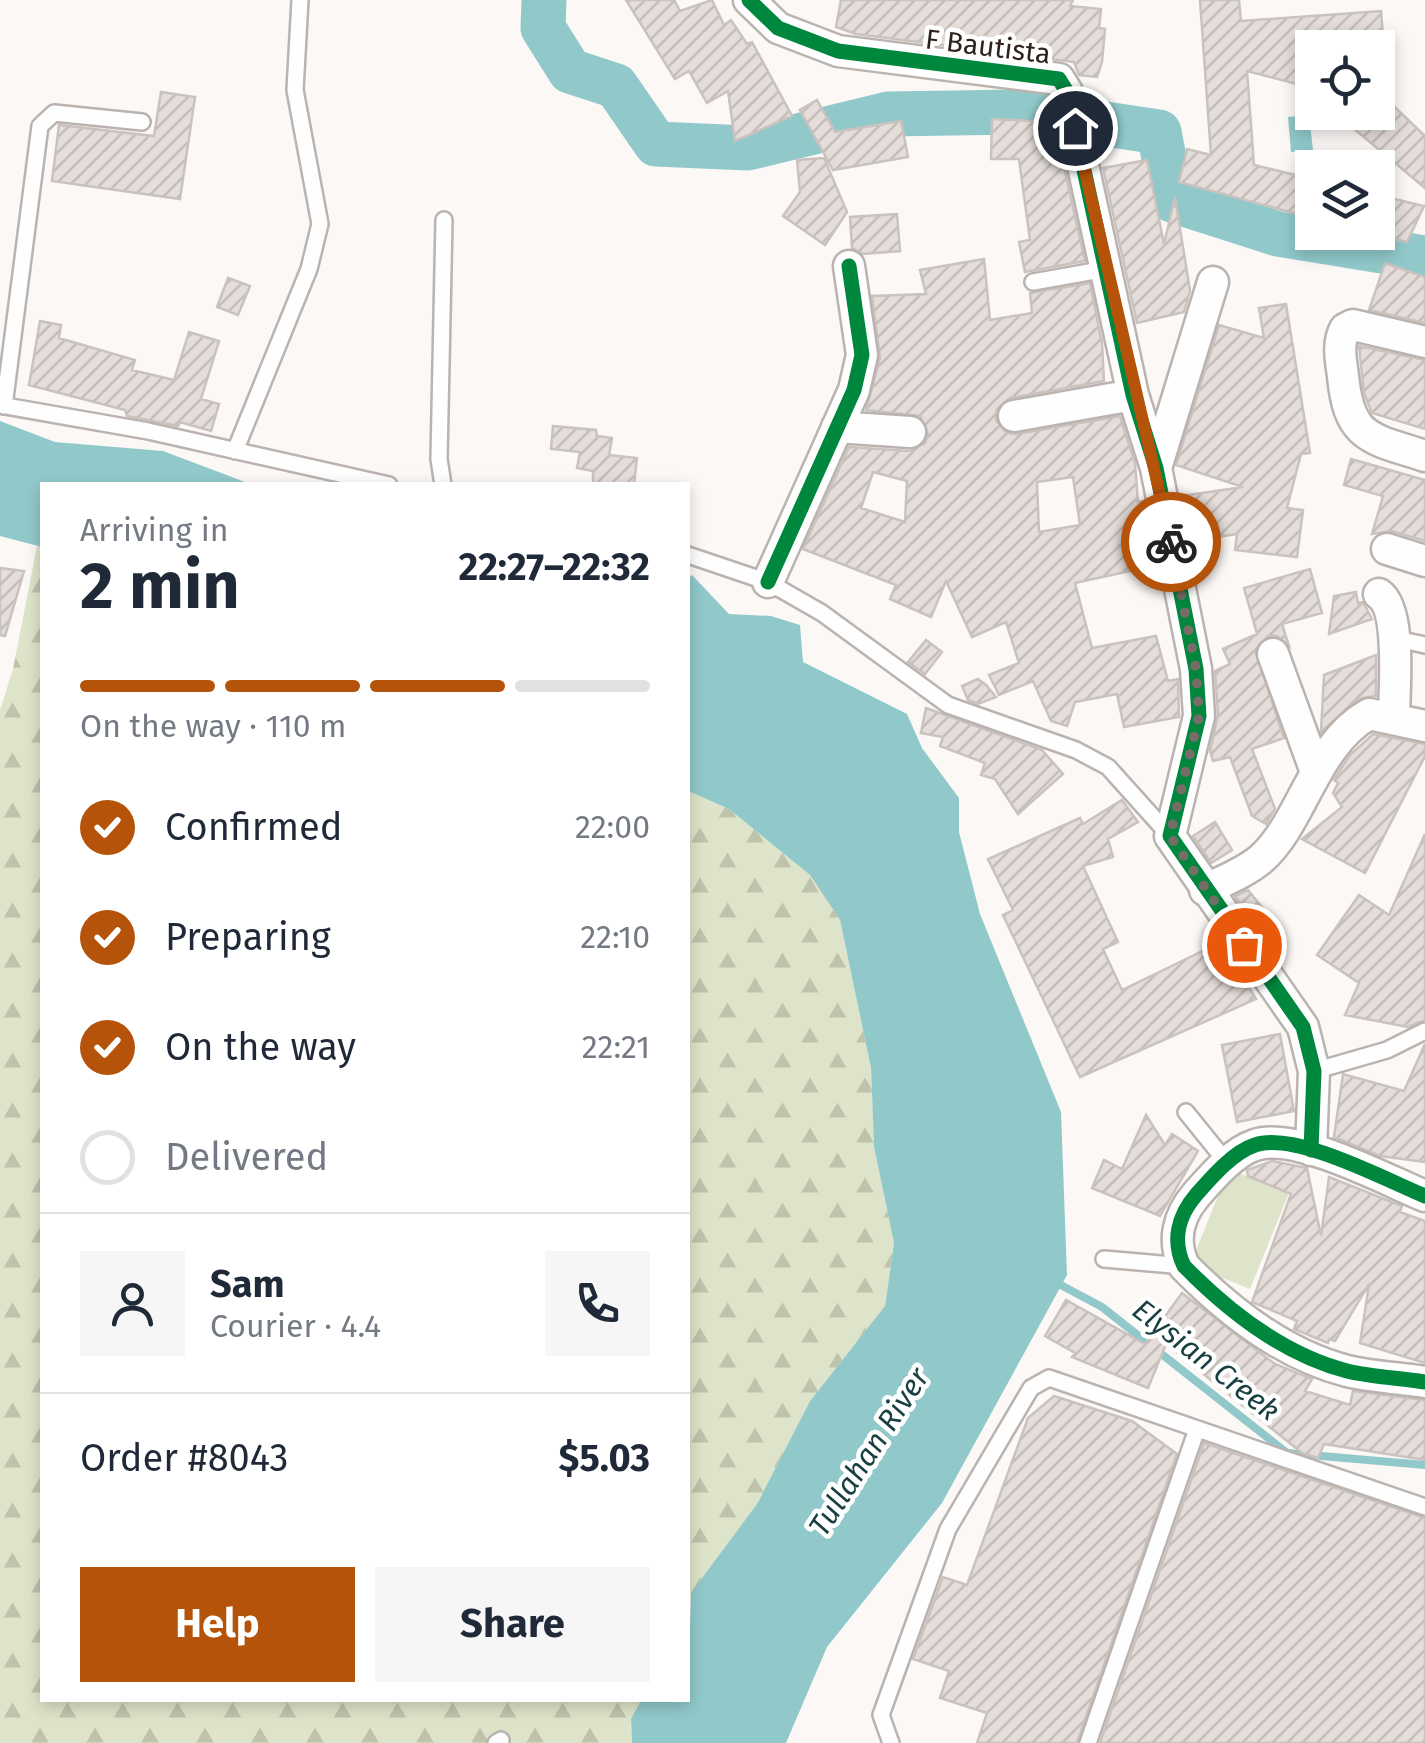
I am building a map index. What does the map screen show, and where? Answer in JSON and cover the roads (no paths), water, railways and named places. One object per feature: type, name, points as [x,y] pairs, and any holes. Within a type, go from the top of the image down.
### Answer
[{"type":"street","name":"F Bautista","points":[[749,0],[778,28],[838,51],[1060,79],[1067,92],[1134,395],[1156,468],[1196,669],[1199,716],[1170,836]]},
{"type":"street","points":[[768,582],[854,390],[862,354],[850,266]]},
{"type":"street","points":[[1156,468],[1213,282]]},
{"type":"street","points":[[1425,342],[1364,325],[1346,329],[1340,345],[1350,418],[1366,436],[1425,456]]},
{"type":"street","points":[[1014,416],[1134,395]]},
{"type":"street","points":[[838,427],[910,432]]},
{"type":"street","points":[[1387,549],[1425,560]]},
{"type":"street","points":[[1379,594],[1388,600],[1392,616],[1394,719]]},
{"type":"street","points":[[1272,654],[1316,772]]},
{"type":"street","points":[[1205,890],[1262,859],[1316,772],[1357,721],[1369,714],[1425,726]]},
{"type":"street","points":[[1170,836],[1303,1027],[1314,1071],[1311,1150]]},
{"type":"street","points":[[1425,1196],[1311,1150],[1259,1143],[1228,1164],[1186,1207],[1178,1230],[1178,1254],[1184,1266],[1250,1324],[1297,1352],[1347,1371],[1425,1382]]},
{"type":"lane","points":[[236,451],[309,269],[320,224],[295,90],[300,0]]},
{"type":"lane","points":[[142,122],[54,113],[40,126],[2,405],[375,482]]},
{"type":"lane","points":[[443,482],[439,458],[444,220]]},
{"type":"lane","points":[[1032,282],[1106,269]]},
{"type":"lane","points":[[690,556],[768,582],[822,613],[948,705],[1076,750],[1108,767],[1170,836]]},
{"type":"lane","points":[[1406,641],[1425,645]]},
{"type":"lane","points":[[1314,1071],[1387,1050],[1425,1032]]},
{"type":"lane","points":[[1186,1112],[1228,1164]]},
{"type":"lane","points":[[1104,1259],[1184,1266]]},
{"type":"lane","points":[[891,1743],[881,1715],[948,1529],[1031,1388],[1048,1378],[1425,1507]]},
{"type":"lane","points":[[1088,1743],[1197,1430]]},
{"type":"water","points":[[1295,116],[1295,130],[1311,130],[1313,150],[1291,152],[1288,117]]},
{"type":"water","points":[[0,421],[55,442],[163,451],[245,482],[40,482],[40,546],[0,536]]},
{"type":"water","name":"Tullahan River","points":[[690,577],[729,614],[771,616],[800,625],[803,662],[907,714],[922,748],[959,798],[959,832],[980,914],[1061,1112],[1067,1275],[942,1503],[827,1647],[786,1743],[632,1743],[631,1719],[640,1702],[690,1702],[691,1593],[757,1504],[810,1401],[885,1306],[894,1243],[874,1147],[871,1068],[840,920],[810,875],[729,809],[690,792]]},
{"type":"waterway","points":[[544,0],[543,28],[570,71],[616,86],[656,144],[748,148],[888,114],[1024,112],[1056,117]]},
{"type":"waterway","points":[[1092,122],[1159,132],[1172,200],[1278,234],[1425,258]]},
{"type":"waterway","name":"Elysian Creek","points":[[1057,1283],[1102,1307],[1287,1453],[1425,1465]]}]
